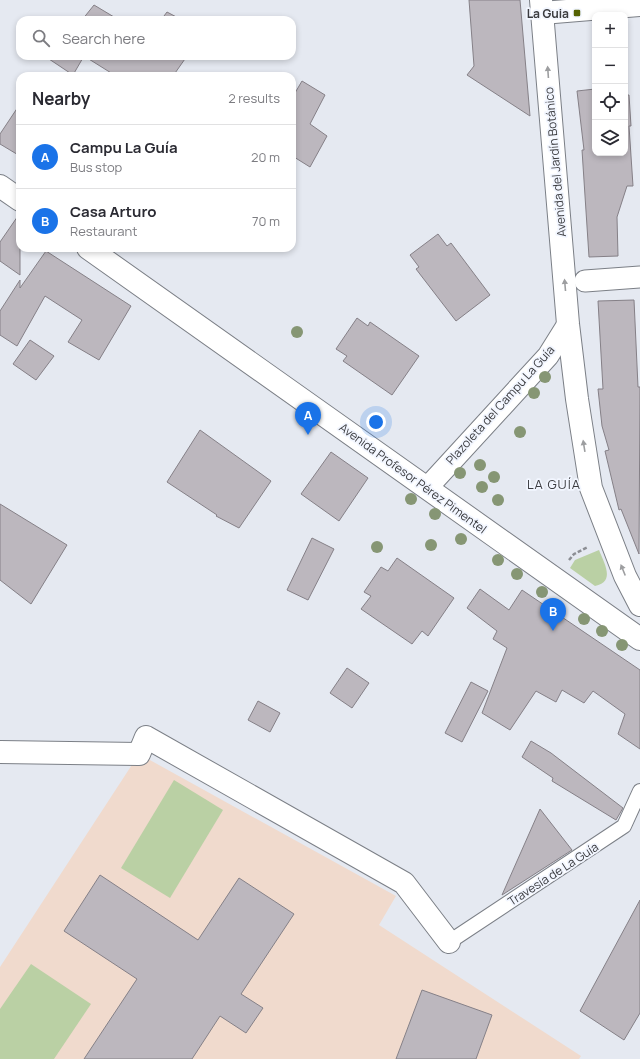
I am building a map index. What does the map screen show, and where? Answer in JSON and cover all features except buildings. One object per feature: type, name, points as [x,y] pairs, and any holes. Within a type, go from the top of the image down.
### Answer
[{"type":"street","points":[[542,7],[640,5]]},
{"type":"street","name":"Avenida del Jardín Botánico","points":[[542,7],[568,324]]},
{"type":"street","points":[[0,186],[16,197]]},
{"type":"street","name":"Avenida Profesor Pérez Pimentel","points":[[94,252],[640,638]]},
{"type":"street","points":[[585,281],[640,277]]},
{"type":"street","name":"Plazoleta del Campu La Guía","points":[[427,488],[548,356],[568,324]]},
{"type":"street","name":"Plazoleta del Campu La Guía","points":[[568,324],[577,399],[591,488],[625,576],[640,605]]},
{"type":"street","points":[[0,752],[139,754],[146,737],[404,883],[450,942]]},
{"type":"lane","name":"Travesía de La Guía","points":[[450,942],[624,826],[640,791]]},
{"type":"path","points":[[554,578],[574,554],[610,537]]},
{"type":"shaded area","points":[[139,754],[396,896],[379,925],[581,1056],[579,1059],[0,1059],[0,967]]},
{"type":"green space","points":[[599,550],[607,571],[607,576],[605,581],[595,586],[570,568],[575,560]]},
{"type":"green space","points":[[174,780],[223,810],[170,898],[121,868]]},
{"type":"green space","points":[[31,964],[91,1004],[54,1059],[0,1059],[0,1009]]},
{"type":"place","name":"La Guia","points":[[577,13]]},
{"type":"place","name":"Campu La Guía","points":[[308,435]]},
{"type":"place","name":"Casa Arturo","points":[[553,631]]},
{"type":"district","name":"LA GUÍA","points":[[554,484]]}]
